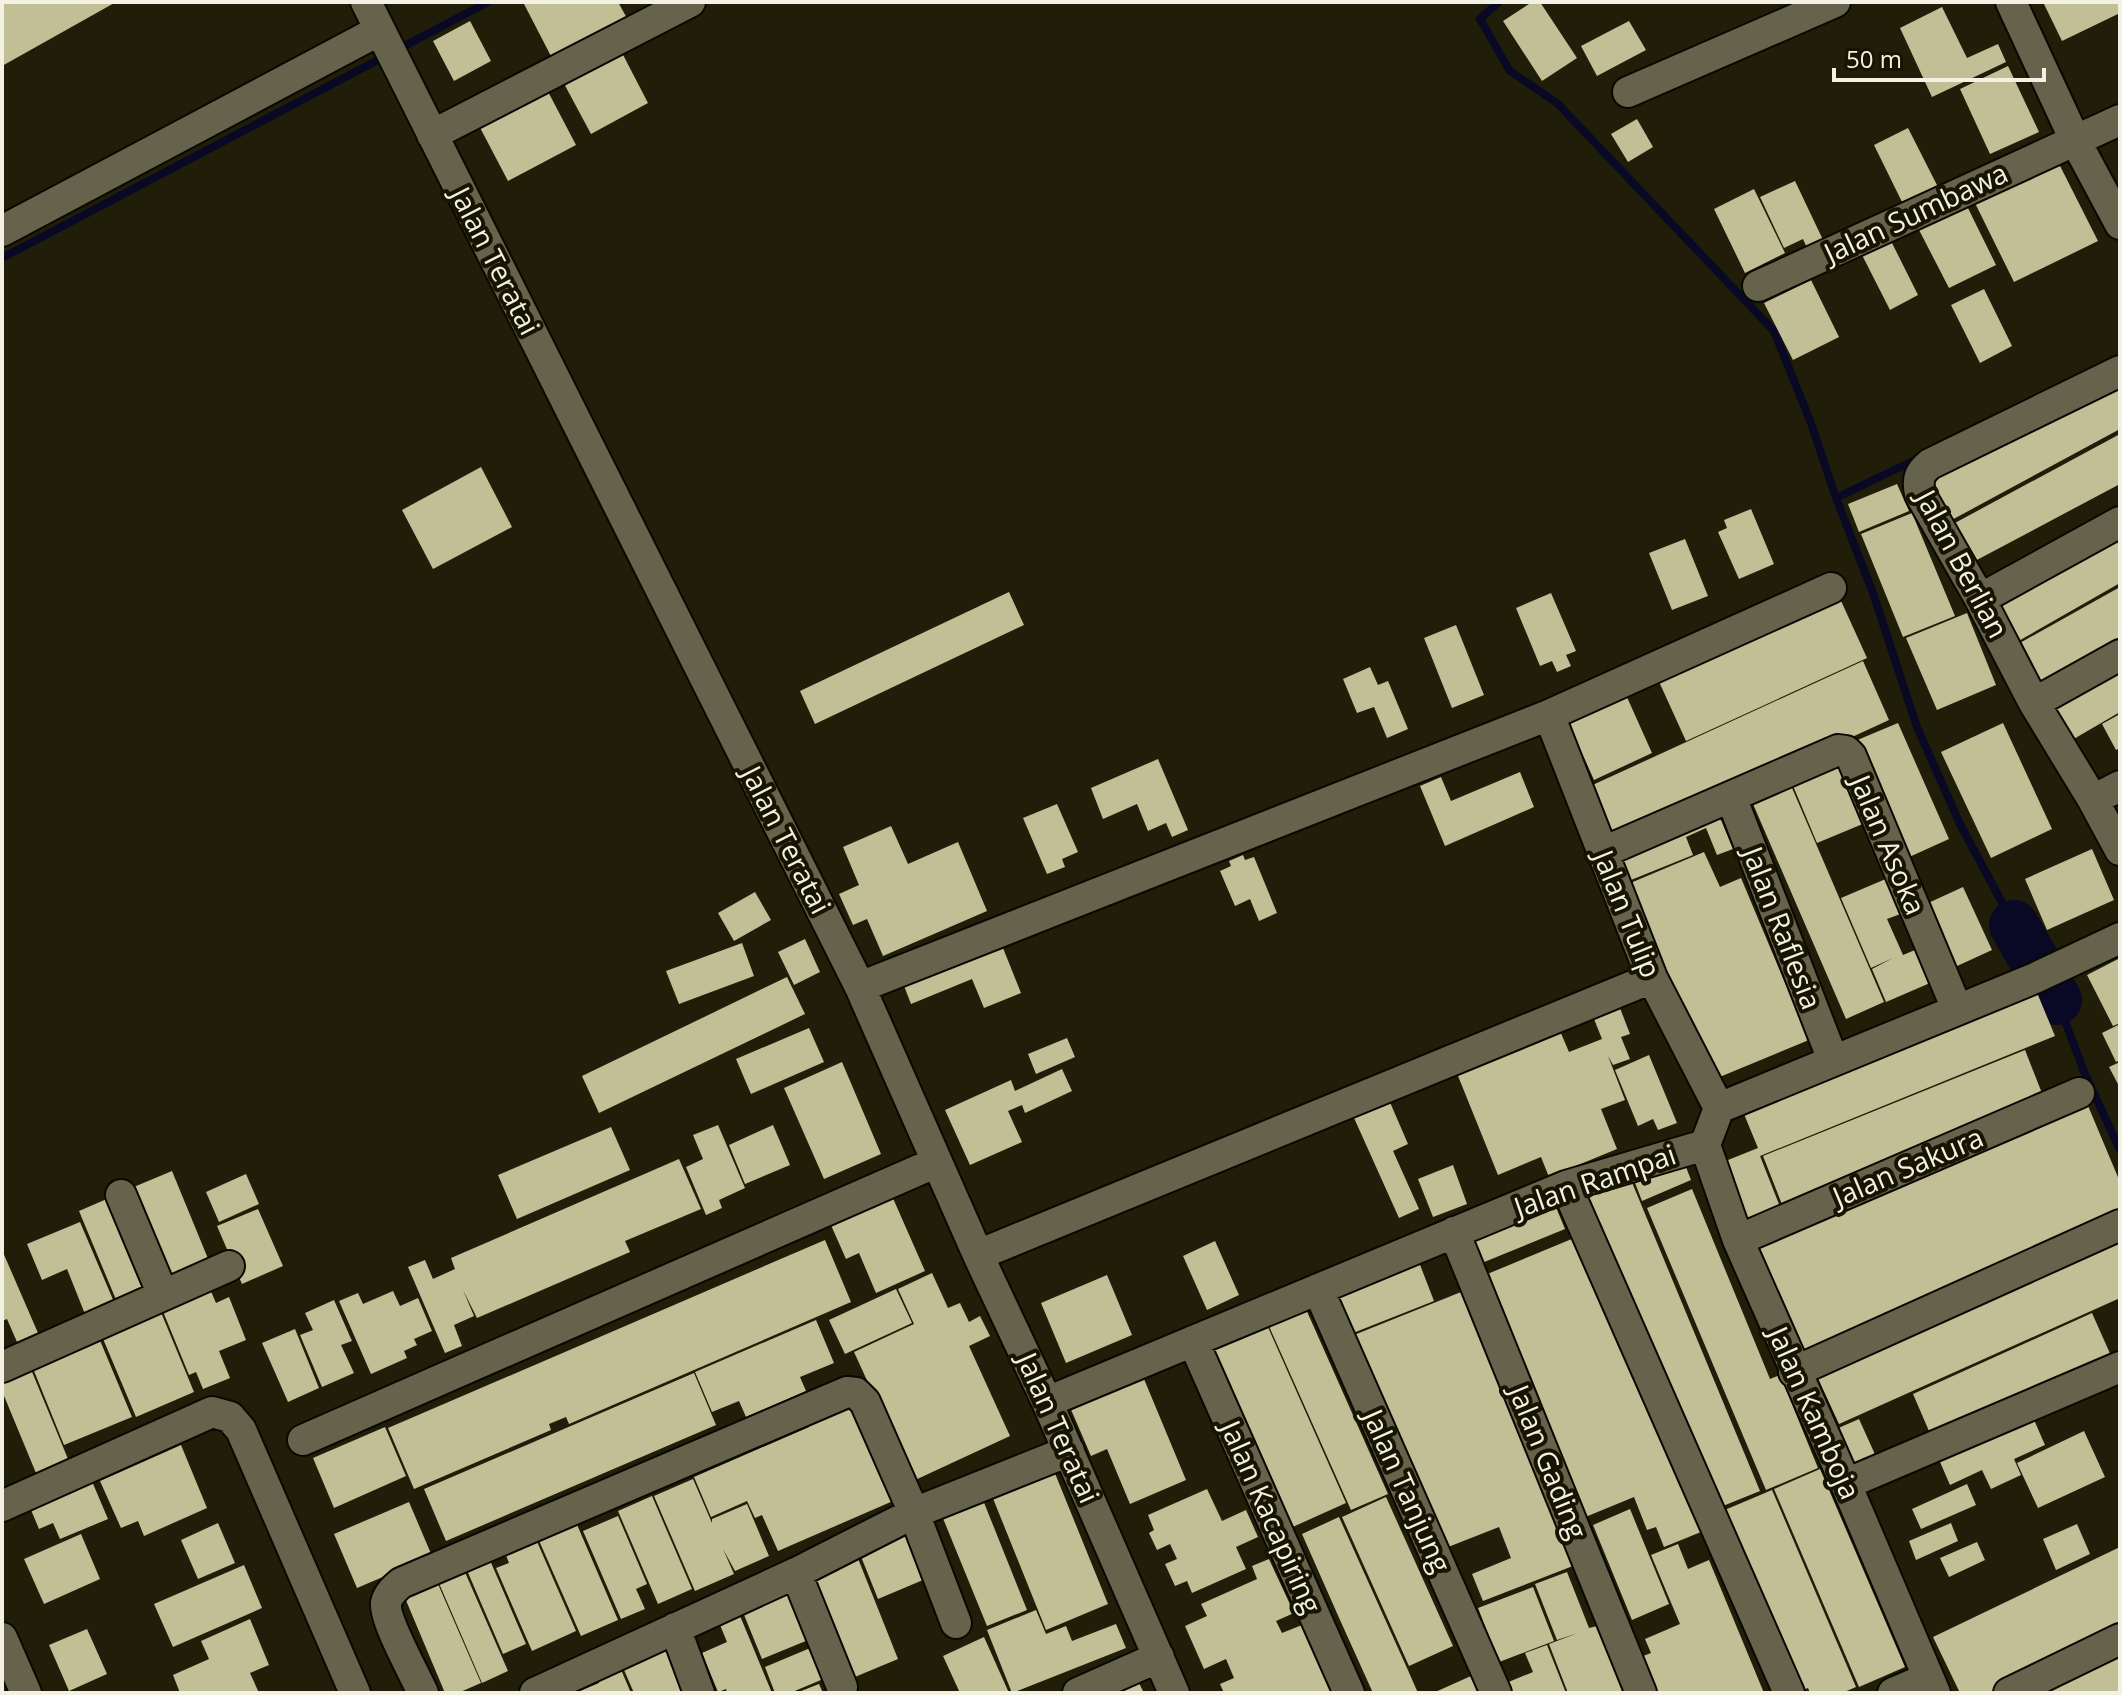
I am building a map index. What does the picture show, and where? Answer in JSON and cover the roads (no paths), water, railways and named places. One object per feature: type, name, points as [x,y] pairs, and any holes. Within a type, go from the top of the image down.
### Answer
[{"type":"street","name":"Jalan Teratai","points":[[366,2],[860,987],[978,1255],[1069,1451],[1174,1693]]},
{"type":"street","points":[[432,135],[690,2]]},
{"type":"street","points":[[1628,92],[1835,2]]},
{"type":"street","points":[[2011,2],[2075,140],[2120,224]]},
{"type":"street","points":[[2,231],[383,36]]},
{"type":"street","name":"Jalan Sumbawa","points":[[1758,286],[2120,120]]},
{"type":"street","name":"Jalan Berlian","points":[[2120,371],[1930,464],[1921,471],[1917,482],[1920,494],[2034,703],[2107,793],[2120,850]]},
{"type":"street","points":[[1980,599],[2120,522]]},
{"type":"street","points":[[860,987],[1549,715],[1831,588]]},
{"type":"street","points":[[2034,703],[2120,655]]},
{"type":"street","name":"Jalan Tulip","points":[[1549,715],[1652,978],[1719,1108]]},
{"type":"street","name":"Jalan Asoka","points":[[1601,853],[1838,750],[1846,751],[1851,756],[1957,1009]]},
{"type":"street","name":"Jalan Raflesia","points":[[1731,797],[1833,1060]]},
{"type":"street","points":[[1719,1108],[2035,978],[2120,938]]},
{"type":"street","points":[[978,1255],[1652,978]]},
{"type":"street","name":"Jalan Sakura","points":[[1738,1240],[2079,1093]]},
{"type":"street","name":"Jalan Rampai","points":[[1047,1402],[1566,1186],[1705,1145],[1719,1108]]},
{"type":"street","name":"Jalan Kamboja","points":[[1705,1145],[1738,1240],[1932,1685]]},
{"type":"street","points":[[303,1440],[937,1162]]},
{"type":"street","points":[[1566,1186],[1789,1693]]},
{"type":"street","points":[[121,1195],[163,1295]]},
{"type":"street","points":[[1794,1372],[2120,1225]]},
{"type":"street","name":"Jalan Gading","points":[[1454,1232],[1641,1693]]},
{"type":"street","points":[[2,1367],[229,1266]]},
{"type":"street","name":"Jalan Tanjung","points":[[1318,1289],[1496,1693]]},
{"type":"street","name":"Jalan Kacapiring","points":[[1193,1341],[1349,1693]]},
{"type":"street","points":[[1846,1484],[2120,1367]]},
{"type":"street","points":[[423,1693],[387,1617],[386,1602],[401,1583],[847,1392],[856,1393],[865,1402],[914,1513],[956,1623]]},
{"type":"street","points":[[2,1506],[212,1412],[230,1417],[241,1430],[355,1693]]},
{"type":"street","points":[[551,1689],[796,1573],[914,1513],[1069,1451]]},
{"type":"street","points":[[796,1573],[842,1687]]},
{"type":"street","points":[[675,1628],[699,1693]]},
{"type":"street","points":[[2,1638],[26,1693]]},
{"type":"street","points":[[2009,1693],[2120,1639]]},
{"type":"street","points":[[1078,1693],[1159,1657]]},
{"type":"street","points":[[1893,1693],[1932,1685]]},
{"type":"waterway","points":[[2,258],[488,2]]},
{"type":"waterway","points":[[1499,2],[1480,19],[1510,71],[1557,103],[1774,331],[1811,423],[1836,498],[1921,457]]},
{"type":"waterway","points":[[1836,498],[1873,593],[1917,727],[1960,824],[2014,925]]},
{"type":"waterway","points":[[2014,925],[2057,1000]]},
{"type":"waterway","points":[[2057,1000],[2085,1074],[2120,1150]]}]
